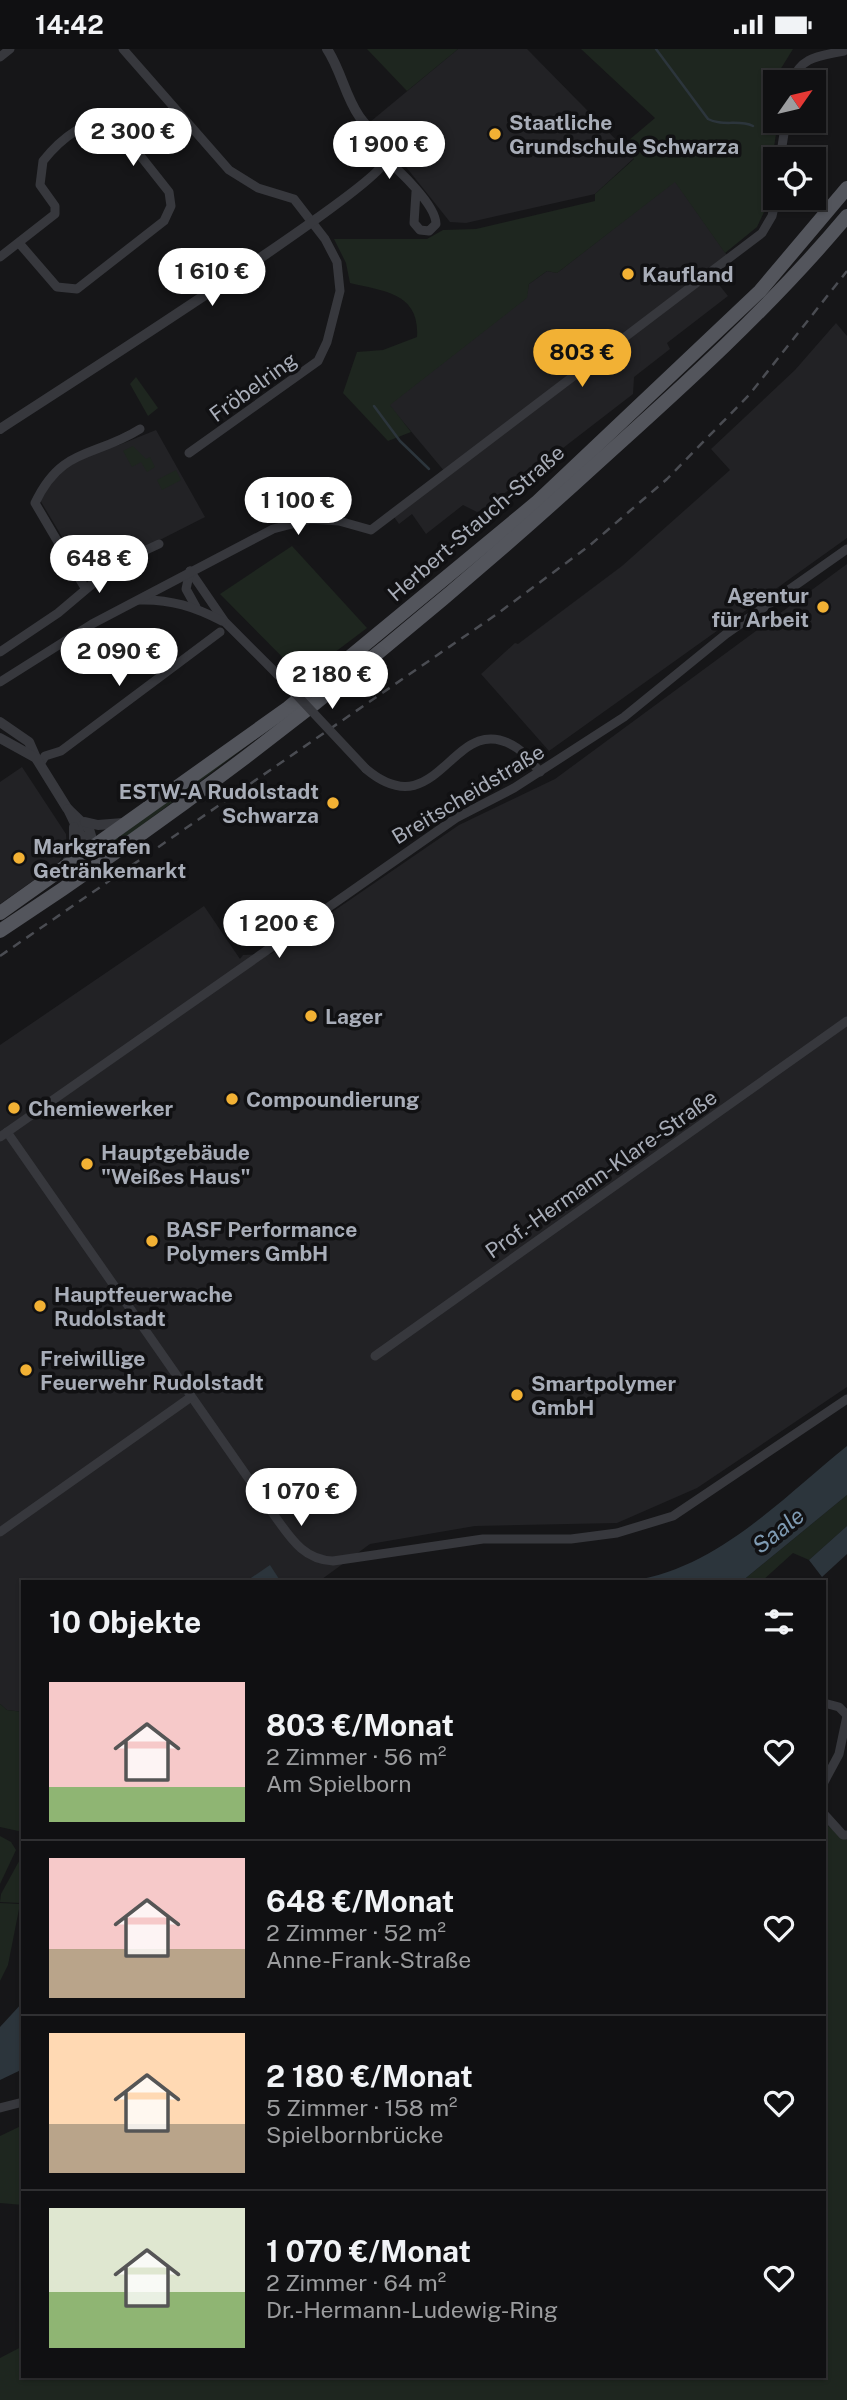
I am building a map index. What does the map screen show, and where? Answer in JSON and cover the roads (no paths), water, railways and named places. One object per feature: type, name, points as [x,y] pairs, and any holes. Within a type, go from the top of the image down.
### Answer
[{"type":"main road","name":"Herbert-Stauch-Straße","points":[[0,913],[288,708],[536,503],[760,291],[847,188]]},
{"type":"main road","name":"Herbert-Stauch-Straße","points":[[0,932],[265,742],[403,632],[545,511],[718,352],[805,264],[847,216]]},
{"type":"main road","points":[[94,846],[103,859]]},
{"type":"street","points":[[0,57],[10,49]]},
{"type":"street","name":"Fröbelring","points":[[123,49],[229,170],[258,188],[294,199],[314,222],[337,262],[340,276],[340,291],[324,352],[307,370],[189,453]]},
{"type":"street","points":[[327,49],[344,78],[353,105],[379,142],[384,158],[416,192]]},
{"type":"street","points":[[797,70],[817,55],[845,53]]},
{"type":"street","points":[[0,257],[55,214],[55,206],[40,185],[43,161],[91,122],[102,121],[116,125],[169,192],[171,206],[164,221],[77,289],[57,287],[19,243]]},
{"type":"street","points":[[0,429],[314,222],[378,172],[384,158]]},
{"type":"street","points":[[0,682],[134,601],[289,523],[311,519],[339,521],[371,530],[762,233],[773,210]]},
{"type":"street","points":[[85,588],[35,503],[49,477],[58,467],[90,449],[140,429]]},
{"type":"street","points":[[0,652],[58,613],[116,564],[159,544]]},
{"type":"street","name":"Breitscheidstraße","points":[[3,1134],[456,818],[540,772],[624,717],[726,634],[847,549]]},
{"type":"street","points":[[190,571],[187,597],[196,607]]},
{"type":"street","points":[[190,571],[225,622],[366,769],[380,780],[391,784],[419,785],[438,775],[458,752],[485,739],[503,741],[519,749],[540,772]]},
{"type":"street","points":[[134,601],[158,600],[196,607],[225,622]]},
{"type":"street","points":[[38,761],[61,751],[220,632]]},
{"type":"street","points":[[0,722],[29,742],[68,808],[79,823],[92,833],[94,846]]},
{"type":"street","points":[[0,738],[38,761]]},
{"type":"street","points":[[79,823],[105,826],[127,823]]},
{"type":"street","points":[[66,865],[79,823]]},
{"type":"street","name":"Prof.-Hermann-Klare-Straße","points":[[375,1356],[847,1021]]},
{"type":"street","points":[[3,1134],[293,1541],[313,1558],[333,1561],[483,1539],[571,1539],[617,1533],[673,1516],[847,1399]]},
{"type":"street","points":[[0,1532],[191,1397]]},
{"type":"street","points":[[826,1704],[839,1707],[847,1716],[844,1747],[826,1775]]},
{"type":"street","points":[[826,1816],[843,1835],[847,1835]]},
{"type":"street","points":[[0,2108],[21,2103]]},
{"type":"water","name":"Saale","points":[[847,1446],[847,1495],[743,1580],[634,1580],[656,1576],[687,1565],[744,1531]]},
{"type":"water","points":[[847,1526],[847,1554],[822,1577],[809,1560]]},
{"type":"water","points":[[270,1565],[280,1580],[248,1580]]},
{"type":"water","points":[[21,2004],[21,2070],[0,2080],[0,2027]]},
{"type":"waterway","points":[[656,49],[708,119],[753,126]]},
{"type":"waterway","points":[[374,406],[400,441],[429,469]]},
{"type":"railway","points":[[0,956],[497,614],[589,546],[667,479],[749,395],[847,271]]},
{"type":"place","name":"Staatliche Grundschule Schwarza","points":[[495,134]]},
{"type":"place","name":"Kaufland","points":[[628,274]]},
{"type":"place","name":"Agentur für Arbeit","points":[[823,607]]},
{"type":"place","name":"ESTW-A Rudolstadt Schwarza","points":[[333,803]]},
{"type":"place","name":"Markgrafen Getränkemarkt","points":[[19,858]]},
{"type":"place","name":"Lager","points":[[311,1016]]},
{"type":"place","name":"Compoundierung","points":[[232,1099]]},
{"type":"place","name":"Chemiewerker","points":[[14,1108]]},
{"type":"place","name":"Hauptgebäude \"Weißes Haus\"","points":[[87,1164]]},
{"type":"place","name":"BASF Performance Polymers GmbH","points":[[152,1241]]},
{"type":"place","name":"Hauptfeuerwache Rudolstadt","points":[[40,1306]]},
{"type":"place","name":"Freiwillige Feuerwehr Rudolstadt","points":[[26,1370]]},
{"type":"place","name":"Smartpolymer GmbH","points":[[517,1395]]}]
